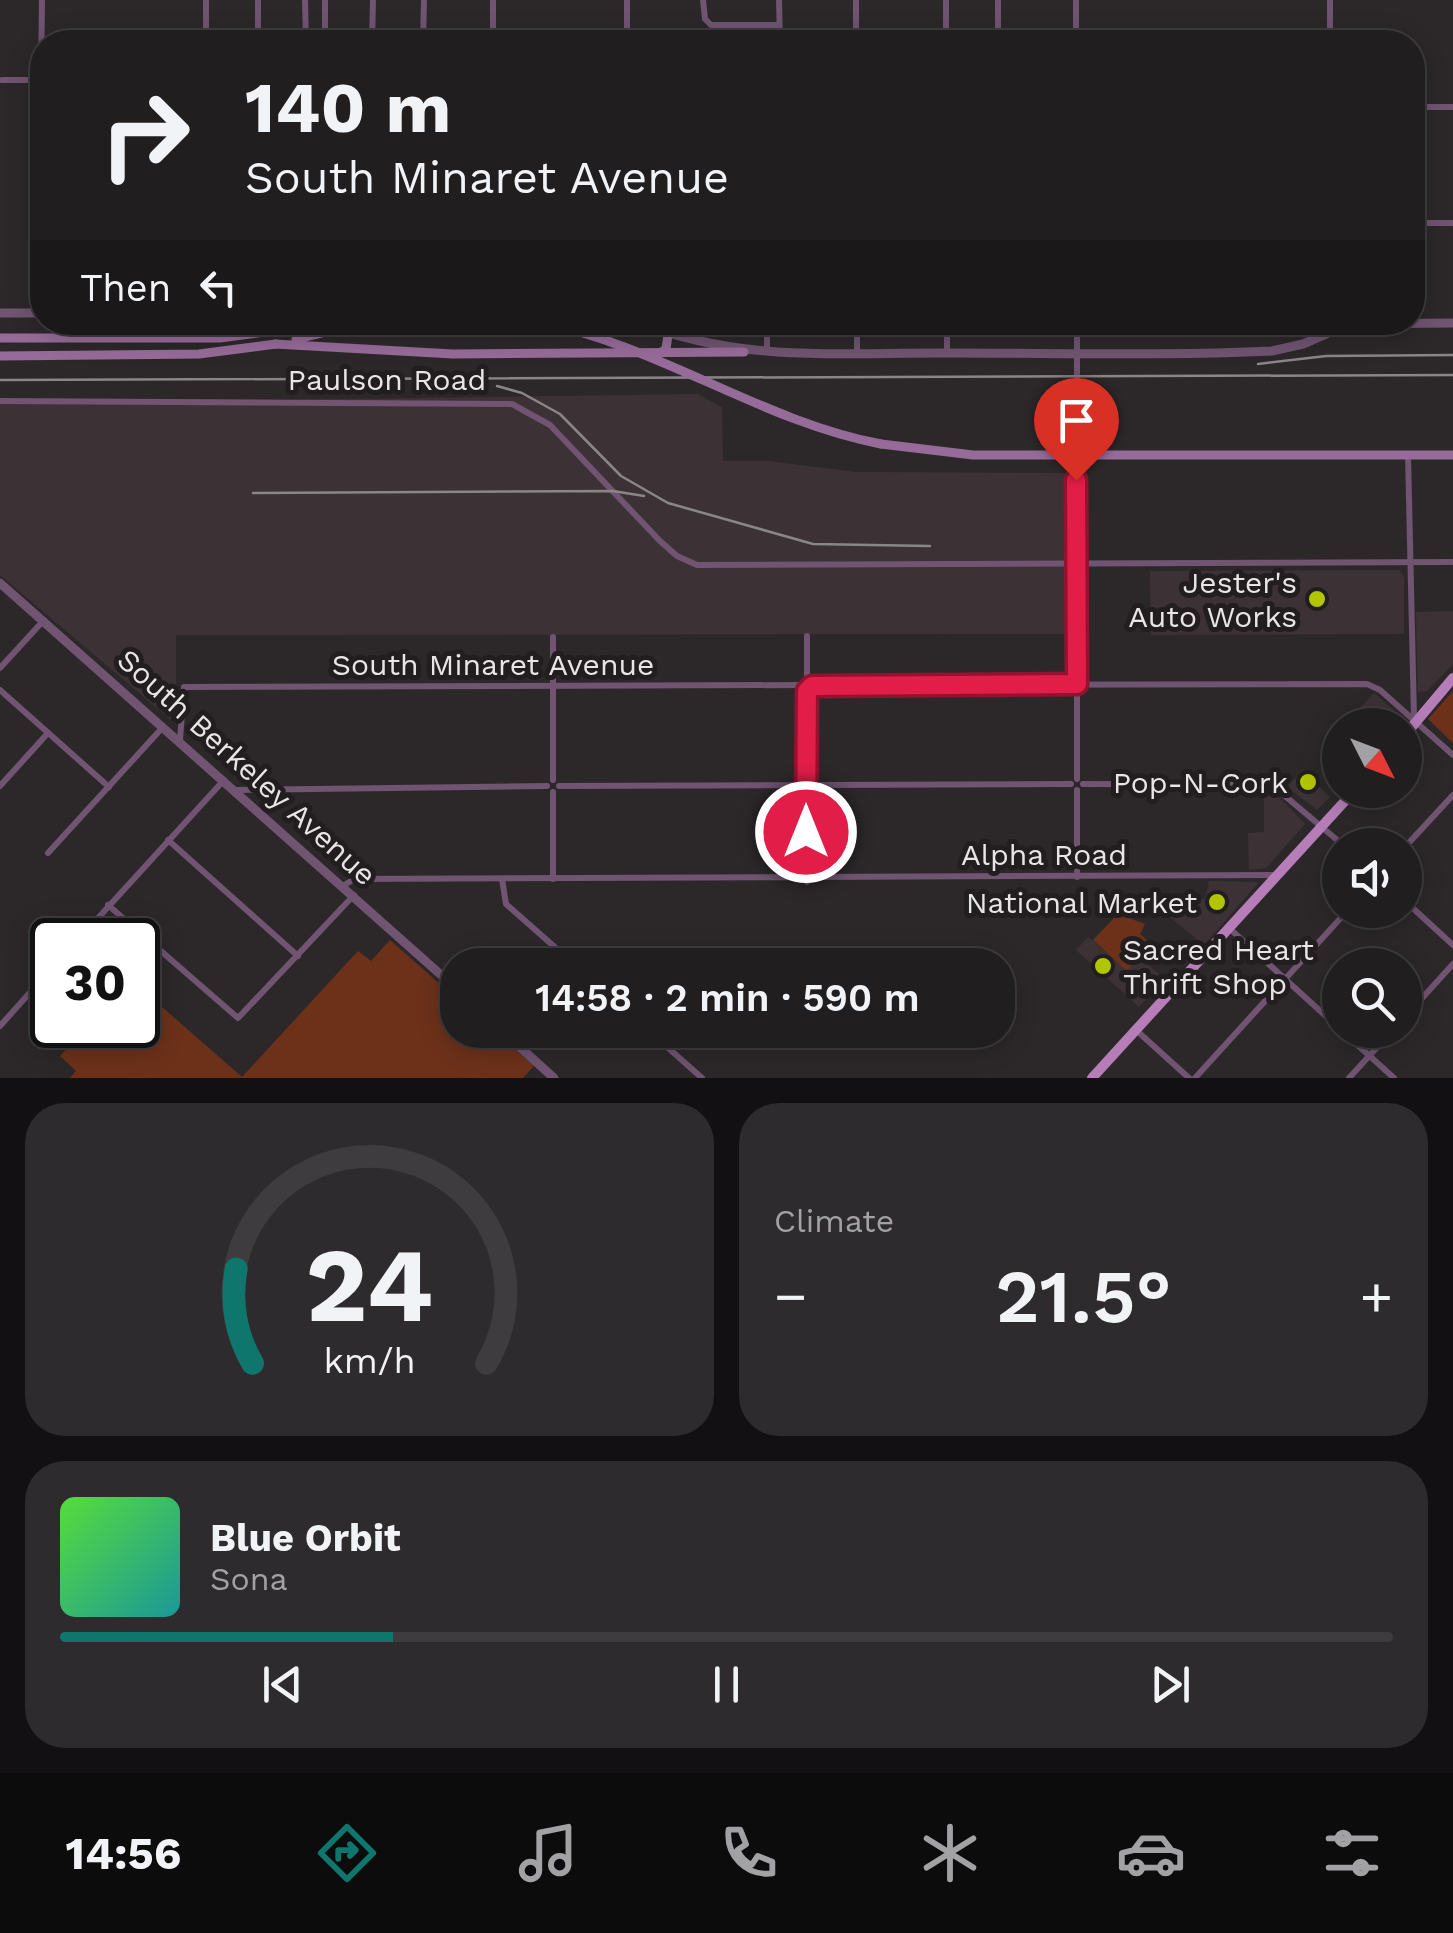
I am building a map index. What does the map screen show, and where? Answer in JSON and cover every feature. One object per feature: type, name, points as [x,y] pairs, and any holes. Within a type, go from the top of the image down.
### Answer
[{"type":"main road","points":[[0,338],[261,335]]},
{"type":"main road","points":[[0,356],[183,355],[275,344],[313,335]]},
{"type":"main road","points":[[589,335],[611,341],[772,412],[882,444],[958,454],[1453,455]]},
{"type":"main road","points":[[659,354],[666,349],[668,335]]},
{"type":"main road","points":[[275,344],[453,354],[744,352]]},
{"type":"main road","points":[[1422,715],[1453,678]]},
{"type":"main road","points":[[1092,1078],[1338,808]]},
{"type":"street","points":[[42,0],[42,30]]},
{"type":"street","points":[[206,0],[206,30]]},
{"type":"street","points":[[258,0],[258,30]]},
{"type":"street","points":[[305,0],[306,30]]},
{"type":"street","points":[[325,0],[325,30]]},
{"type":"street","points":[[372,0],[372,30]]},
{"type":"street","points":[[423,30],[424,0]]},
{"type":"street","points":[[493,0],[493,30]]},
{"type":"street","points":[[627,0],[627,30]]},
{"type":"street","points":[[703,0],[708,24],[779,25]]},
{"type":"street","points":[[779,0],[779,30]]},
{"type":"street","points":[[856,0],[856,30]]},
{"type":"street","points":[[946,0],[946,30]]},
{"type":"street","points":[[998,0],[998,30]]},
{"type":"street","points":[[1076,0],[1076,30]]},
{"type":"street","points":[[1330,0],[1330,30]]},
{"type":"street","points":[[2,80],[30,80]]},
{"type":"street","points":[[1425,106],[1453,106]]},
{"type":"street","points":[[1425,223],[1453,223]]},
{"type":"street","points":[[0,313],[30,313]]},
{"type":"street","points":[[1425,323],[1453,323]]},
{"type":"street","points":[[672,335],[744,352],[1077,353],[1272,351],[1303,344],[1317,335]]},
{"type":"street","points":[[767,335],[767,353]]},
{"type":"street","points":[[857,335],[857,353]]},
{"type":"street","points":[[947,335],[947,352]]},
{"type":"street","points":[[1077,335],[1077,877]]},
{"type":"street","name":"Paulson Road","points":[[0,402],[470,401],[517,405],[550,425],[671,552],[690,563],[1076,564]]},
{"type":"street","points":[[1408,455],[1412,708]]},
{"type":"street","points":[[1076,564],[1453,562]]},
{"type":"street","name":"South Berkeley Avenue","points":[[0,583],[440,974]]},
{"type":"street","points":[[0,668],[44,620]]},
{"type":"street","points":[[807,636],[807,876]]},
{"type":"street","points":[[553,637],[553,879]]},
{"type":"street","name":"South Minaret Avenue","points":[[180,740],[184,688],[1362,684],[1379,688],[1401,708]]},
{"type":"street","points":[[0,690],[109,787]]},
{"type":"street","points":[[1406,708],[1411,704]]},
{"type":"street","points":[[48,853],[164,726]]},
{"type":"street","name":"South Minaret Avenue","points":[[1422,727],[1453,755]]},
{"type":"street","points":[[0,786],[48,733]]},
{"type":"street","points":[[97,918],[224,779]]},
{"type":"street","points":[[237,790],[1268,784],[1280,788],[1322,826]]},
{"type":"street","points":[[1422,828],[1453,794]]},
{"type":"street","points":[[168,840],[298,956]]},
{"type":"street","name":"Alpha Road","points":[[344,886],[352,880],[1276,876]]},
{"type":"street","points":[[502,879],[506,904],[556,948]]},
{"type":"street","points":[[108,905],[238,1018],[354,896]]},
{"type":"street","points":[[1422,917],[1453,945]]},
{"type":"street","points":[[1229,928],[1322,1012]]},
{"type":"street","points":[[1136,1030],[1192,1078],[1332,928]]},
{"type":"street","points":[[1422,998],[1453,964]]},
{"type":"street","points":[[0,1026],[30,993]]},
{"type":"street","points":[[521,1048],[554,1078]]},
{"type":"street","points":[[668,1048],[702,1078]]},
{"type":"street","points":[[1361,1048],[1394,1078]]},
{"type":"street","points":[[1350,1078],[1377,1048]]},
{"type":"shaded area","points":[[698,394],[722,407],[723,461],[768,461],[857,472],[1068,473],[1070,634],[176,635],[176,717],[170,719],[0,575],[0,404]]},
{"type":"shaded area","points":[[1399,570],[1404,576],[1404,634],[1151,635],[1150,571]]},
{"type":"shaded area","points":[[1453,611],[1453,664],[1427,691],[1418,692],[1416,612]]},
{"type":"shaded area","points":[[1453,691],[1453,743],[1428,719]]},
{"type":"shaded area","points":[[1374,693],[1391,708],[1360,708]]},
{"type":"shaded area","points":[[1302,771],[1322,790],[1322,805],[1317,810],[1287,787]]},
{"type":"shaded area","points":[[1264,789],[1277,795],[1305,824],[1266,868],[1249,870],[1248,833],[1264,832]]},
{"type":"shaded area","points":[[1209,881],[1259,882],[1204,945],[1166,914],[1182,897],[1186,901],[1205,899]]},
{"type":"shaded area","points":[[1118,914],[1145,924],[1140,934],[1151,944],[1127,971],[1093,940]]},
{"type":"shaded area","points":[[1088,937],[1127,970],[1140,957],[1164,979],[1139,1007],[1076,950]]},
{"type":"shaded area","points":[[390,940],[440,984],[440,1048],[514,1048],[534,1066],[523,1078],[70,1078],[76,1071],[60,1056],[67,1048],[160,1048],[160,1005],[242,1077],[358,951],[371,961]]},
{"type":"railway","points":[[1258,364],[1326,356],[1453,355]]},
{"type":"railway","points":[[0,380],[1453,375]]},
{"type":"railway","points":[[497,386],[522,393],[560,414],[621,476],[668,503],[813,544],[930,546]]},
{"type":"railway","points":[[253,493],[613,491],[644,496]]},
{"type":"place","name":"Jester's Auto Works","points":[[1317,599]]},
{"type":"place","name":"Pop-N-Cork","points":[[1308,782]]},
{"type":"place","name":"National Market","points":[[1217,902]]},
{"type":"place","name":"Sacred Heart Thrift Shop","points":[[1103,966]]},
{"type":"route","points":[[806,832],[807,691],[812,686],[1077,684],[1076,480]]}]
